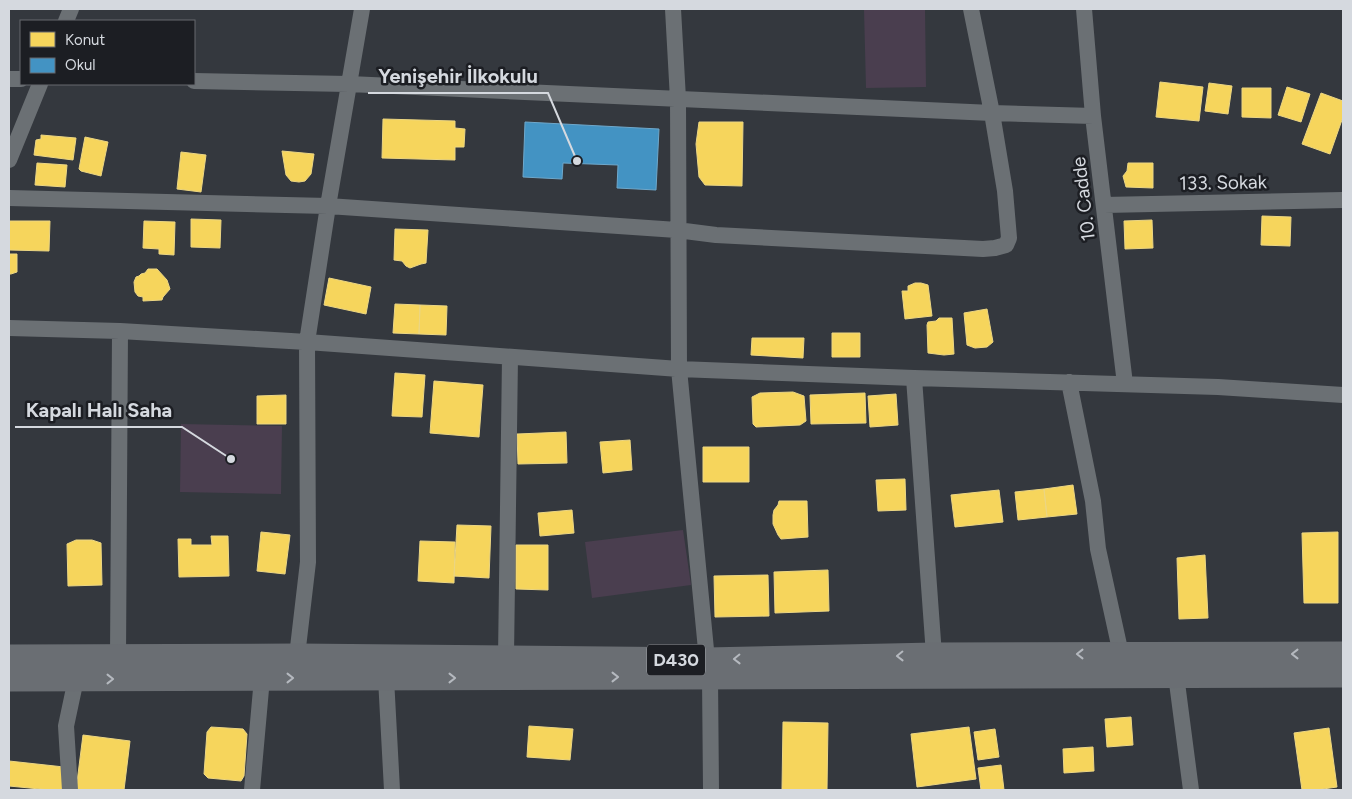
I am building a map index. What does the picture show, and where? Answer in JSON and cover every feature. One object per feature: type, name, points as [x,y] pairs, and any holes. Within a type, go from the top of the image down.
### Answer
[{"type":"highway","name":"D430","points":[[9,679],[386,678],[709,668],[934,655],[1343,654]]},
{"type":"highway","name":"D430","points":[[9,657],[297,656],[506,658],[709,668],[1176,675],[1343,675]]},
{"type":"street","points":[[297,656],[308,562],[307,342],[362,9]]},
{"type":"street","points":[[674,9],[678,99],[679,369],[709,668],[711,790]]},
{"type":"street","points":[[9,198],[328,206],[678,230],[716,235],[983,249],[995,248],[1006,245],[1010,238],[1006,191],[971,9]]},
{"type":"street","name":"10. Cadde","points":[[1084,9],[1093,116],[1125,384]]},
{"type":"street","points":[[195,81],[349,84],[1093,116]]},
{"type":"street","points":[[9,160],[40,85]]},
{"type":"street","name":"133. Sokak","points":[[1104,205],[1343,200]]},
{"type":"street","points":[[9,328],[120,331],[307,342],[679,369],[1218,387],[1343,395]]},
{"type":"street","points":[[118,657],[120,331]]},
{"type":"street","points":[[506,658],[510,357]]},
{"type":"street","points":[[914,378],[934,655]]},
{"type":"street","points":[[1068,382],[1093,501],[1098,549],[1121,654]]},
{"type":"street","points":[[1176,675],[1191,790]]},
{"type":"street","points":[[252,790],[262,678]]},
{"type":"street","points":[[386,678],[392,790]]},
{"type":"street","points":[[70,790],[66,726],[76,679]]},
{"type":"shaded area","points":[[864,9],[925,9],[926,87],[866,88]]},
{"type":"shaded area","points":[[181,424],[282,426],[281,494],[180,492]]},
{"type":"shaded area","points":[[683,530],[691,585],[592,598],[585,542]]},
{"type":"building: Konut","points":[[1160,82],[1203,87],[1199,121],[1156,117]]},
{"type":"building: Konut","points":[[1209,83],[1232,86],[1228,114],[1205,111]]},
{"type":"building: Konut","points":[[1287,87],[1310,94],[1301,122],[1278,115]]},
{"type":"building: Konut","points":[[1242,88],[1271,88],[1271,118],[1242,117]]},
{"type":"building: Konut","points":[[1321,93],[1343,101],[1343,117],[1330,154],[1302,144]]},
{"type":"building: Konut","points":[[383,119],[455,121],[455,128],[465,129],[464,147],[455,147],[455,160],[382,158]]},
{"type":"building: Konut","points":[[699,122],[743,122],[742,186],[705,185],[699,177],[696,144]]},
{"type":"building: Konut","points":[[41,135],[76,138],[73,160],[34,155],[36,140],[41,139]]},
{"type":"building: Konut","points":[[85,137],[108,142],[101,176],[79,169]]},
{"type":"building: Konut","points":[[282,151],[314,154],[311,174],[305,181],[291,181],[286,175]]},
{"type":"building: Konut","points":[[181,152],[206,155],[201,192],[177,189]]},
{"type":"building: Konut","points":[[37,163],[67,165],[65,187],[35,185]]},
{"type":"building: Konut","points":[[1128,163],[1153,163],[1153,188],[1126,187],[1123,176],[1127,171]]},
{"type":"building: Konut","points":[[1262,216],[1291,217],[1290,246],[1261,245]]},
{"type":"building: Konut","points":[[191,219],[221,220],[220,248],[191,247]]},
{"type":"building: Konut","points":[[1152,220],[1153,248],[1125,249],[1124,221]]},
{"type":"building: Konut","points":[[9,221],[50,221],[49,251],[9,250]]},
{"type":"building: Konut","points":[[144,221],[175,222],[174,255],[159,254],[159,249],[143,248]]},
{"type":"building: Konut","points":[[395,229],[428,230],[426,263],[410,268],[402,261],[394,260]]},
{"type":"building: Konut","points":[[9,254],[17,254],[17,272],[11,274],[9,274]]},
{"type":"building: Konut","points":[[148,269],[157,269],[167,280],[170,289],[162,300],[143,301],[143,297],[138,296],[135,292],[134,282],[136,277],[145,273]]},
{"type":"building: Konut","points":[[329,278],[371,287],[366,314],[324,305]]},
{"type":"building: Konut","points":[[915,283],[928,285],[932,316],[905,319],[902,291],[908,291],[908,286]]},
{"type":"building: Konut","points":[[395,304],[420,305],[419,334],[393,333]]},
{"type":"building: Konut","points":[[420,305],[447,306],[446,335],[419,334]]},
{"type":"building: Konut","points":[[987,309],[993,342],[987,347],[975,348],[967,345],[964,313]]},
{"type":"building: Konut","points":[[939,318],[952,318],[954,354],[928,353],[927,325],[928,322],[936,321]]},
{"type":"building: Konut","points":[[832,333],[860,333],[860,357],[832,357]]},
{"type":"building: Konut","points":[[752,338],[804,338],[803,358],[751,355]]},
{"type":"building: Konut","points":[[395,373],[425,375],[422,417],[392,416]]},
{"type":"building: Konut","points":[[434,381],[483,385],[479,437],[430,433]]},
{"type":"building: Konut","points":[[793,392],[804,396],[806,421],[800,425],[756,427],[753,424],[752,397],[760,393]]},
{"type":"building: Konut","points":[[865,393],[866,423],[811,424],[810,395]]},
{"type":"building: Konut","points":[[896,394],[898,425],[870,427],[868,396]]},
{"type":"building: Konut","points":[[286,395],[286,424],[257,424],[257,396]]},
{"type":"building: Konut","points":[[566,432],[567,463],[518,464],[517,434]]},
{"type":"building: Konut","points":[[630,440],[632,470],[603,473],[600,442]]},
{"type":"building: Konut","points":[[703,447],[749,447],[749,482],[703,482]]},
{"type":"building: Konut","points":[[905,479],[906,510],[878,511],[876,480]]},
{"type":"building: Konut","points":[[1073,485],[1077,514],[1047,517],[1044,489]]},
{"type":"building: Konut","points":[[1044,489],[1047,517],[1018,520],[1015,492]]},
{"type":"building: Konut","points":[[999,490],[1003,522],[955,527],[951,495]]},
{"type":"building: Konut","points":[[779,501],[807,501],[808,537],[781,539],[773,524],[774,510]]},
{"type":"building: Konut","points":[[572,510],[574,533],[540,536],[538,513]]},
{"type":"building: Konut","points":[[457,525],[491,526],[489,578],[454,576]]},
{"type":"building: Konut","points":[[261,532],[290,535],[285,574],[257,571]]},
{"type":"building: Konut","points":[[1338,532],[1338,603],[1304,603],[1302,533]]},
{"type":"building: Konut","points":[[211,536],[228,536],[229,576],[179,577],[178,539],[191,539],[191,545],[212,545]]},
{"type":"building: Konut","points":[[76,540],[92,540],[101,543],[102,585],[68,586],[67,544]]},
{"type":"building: Konut","points":[[420,541],[455,542],[454,583],[418,581]]},
{"type":"building: Konut","points":[[516,545],[548,545],[548,590],[516,589]]},
{"type":"building: Konut","points":[[1205,555],[1208,618],[1179,619],[1177,558]]},
{"type":"building: Konut","points":[[828,570],[829,611],[775,613],[774,572]]},
{"type":"building: Konut","points":[[768,575],[769,616],[715,617],[714,576]]},
{"type":"building: Konut","points":[[1131,717],[1133,745],[1107,747],[1105,719]]},
{"type":"building: Konut","points":[[783,722],[828,723],[827,790],[782,790]]},
{"type":"building: Konut","points":[[529,726],[573,729],[570,760],[527,757]]},
{"type":"building: Konut","points":[[211,727],[243,729],[247,734],[244,776],[241,781],[208,778],[204,774],[207,732]]},
{"type":"building: Konut","points":[[969,727],[976,779],[917,787],[911,734]]},
{"type":"building: Konut","points":[[1329,728],[1337,787],[1302,790],[1294,733]]},
{"type":"building: Konut","points":[[995,729],[999,757],[978,760],[974,732]]},
{"type":"building: Konut","points":[[83,735],[130,741],[124,790],[76,790]]},
{"type":"building: Konut","points":[[1093,747],[1094,771],[1064,773],[1063,749]]},
{"type":"building: Konut","points":[[9,761],[64,767],[62,790],[9,786]]},
{"type":"building: Konut","points":[[1001,765],[1004,790],[981,790],[978,768]]},
{"type":"building: Okul","points":[[525,122],[659,129],[656,190],[617,188],[618,165],[563,163],[562,179],[523,177]]},
{"type":"place","name":"Yenişehir İlkokulu","points":[[577,161]]},
{"type":"place","name":"Kapalı Halı Saha","points":[[231,459]]}]
